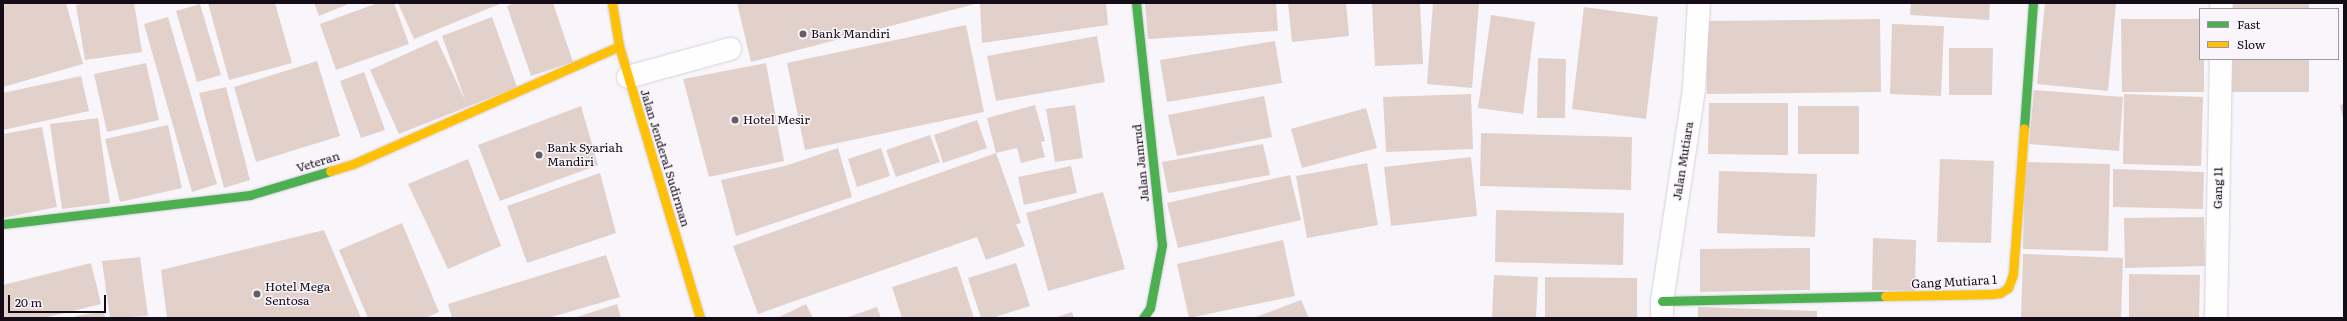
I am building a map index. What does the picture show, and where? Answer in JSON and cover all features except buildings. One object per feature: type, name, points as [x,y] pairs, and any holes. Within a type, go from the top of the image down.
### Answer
[{"type":"street","name":"Jalan Jenderal Sudirman","points":[[612,3],[619,46],[700,318]]},
{"type":"street","name":"Jalan Jamrud","points":[[1136,3],[1162,245],[1150,308],[1143,318]]},
{"type":"street","name":"Jalan Mutiara","points":[[1662,310],[1694,89],[1699,3]]},
{"type":"street","name":"Gang Mutiara 1","points":[[1662,310],[1992,294],[2000,293],[2008,288],[2013,274],[2033,3]]},
{"type":"street","name":"Veteran","points":[[3,224],[250,195],[353,164],[619,46]]},
{"type":"street","points":[[628,77],[730,49]]},
{"type":"street","name":"Gang 11","points":[[2216,318],[2220,60]]},
{"type":"traffic: fast","points":[[1136,3],[1162,245],[1150,308],[1143,318]]},
{"type":"traffic: fast","points":[[2024,128],[2033,3]]},
{"type":"traffic: fast","points":[[3,224],[250,195],[330,171]]},
{"type":"traffic: fast","points":[[1662,301],[1885,296]]},
{"type":"traffic: slow","points":[[612,3],[619,46],[700,318]]},
{"type":"traffic: slow","points":[[330,171],[353,164],[619,46]]},
{"type":"traffic: slow","points":[[1885,296],[1992,294],[2000,293],[2008,288],[2013,274],[2024,128]]},
{"type":"place","name":"Bank Mandiri","points":[[803,34]]},
{"type":"place","name":"Hotel Mesir","points":[[735,120]]},
{"type":"place","name":"Bank Syariah Mandiri","points":[[539,155]]},
{"type":"place","name":"Hotel Mega Sentosa","points":[[257,294]]}]
